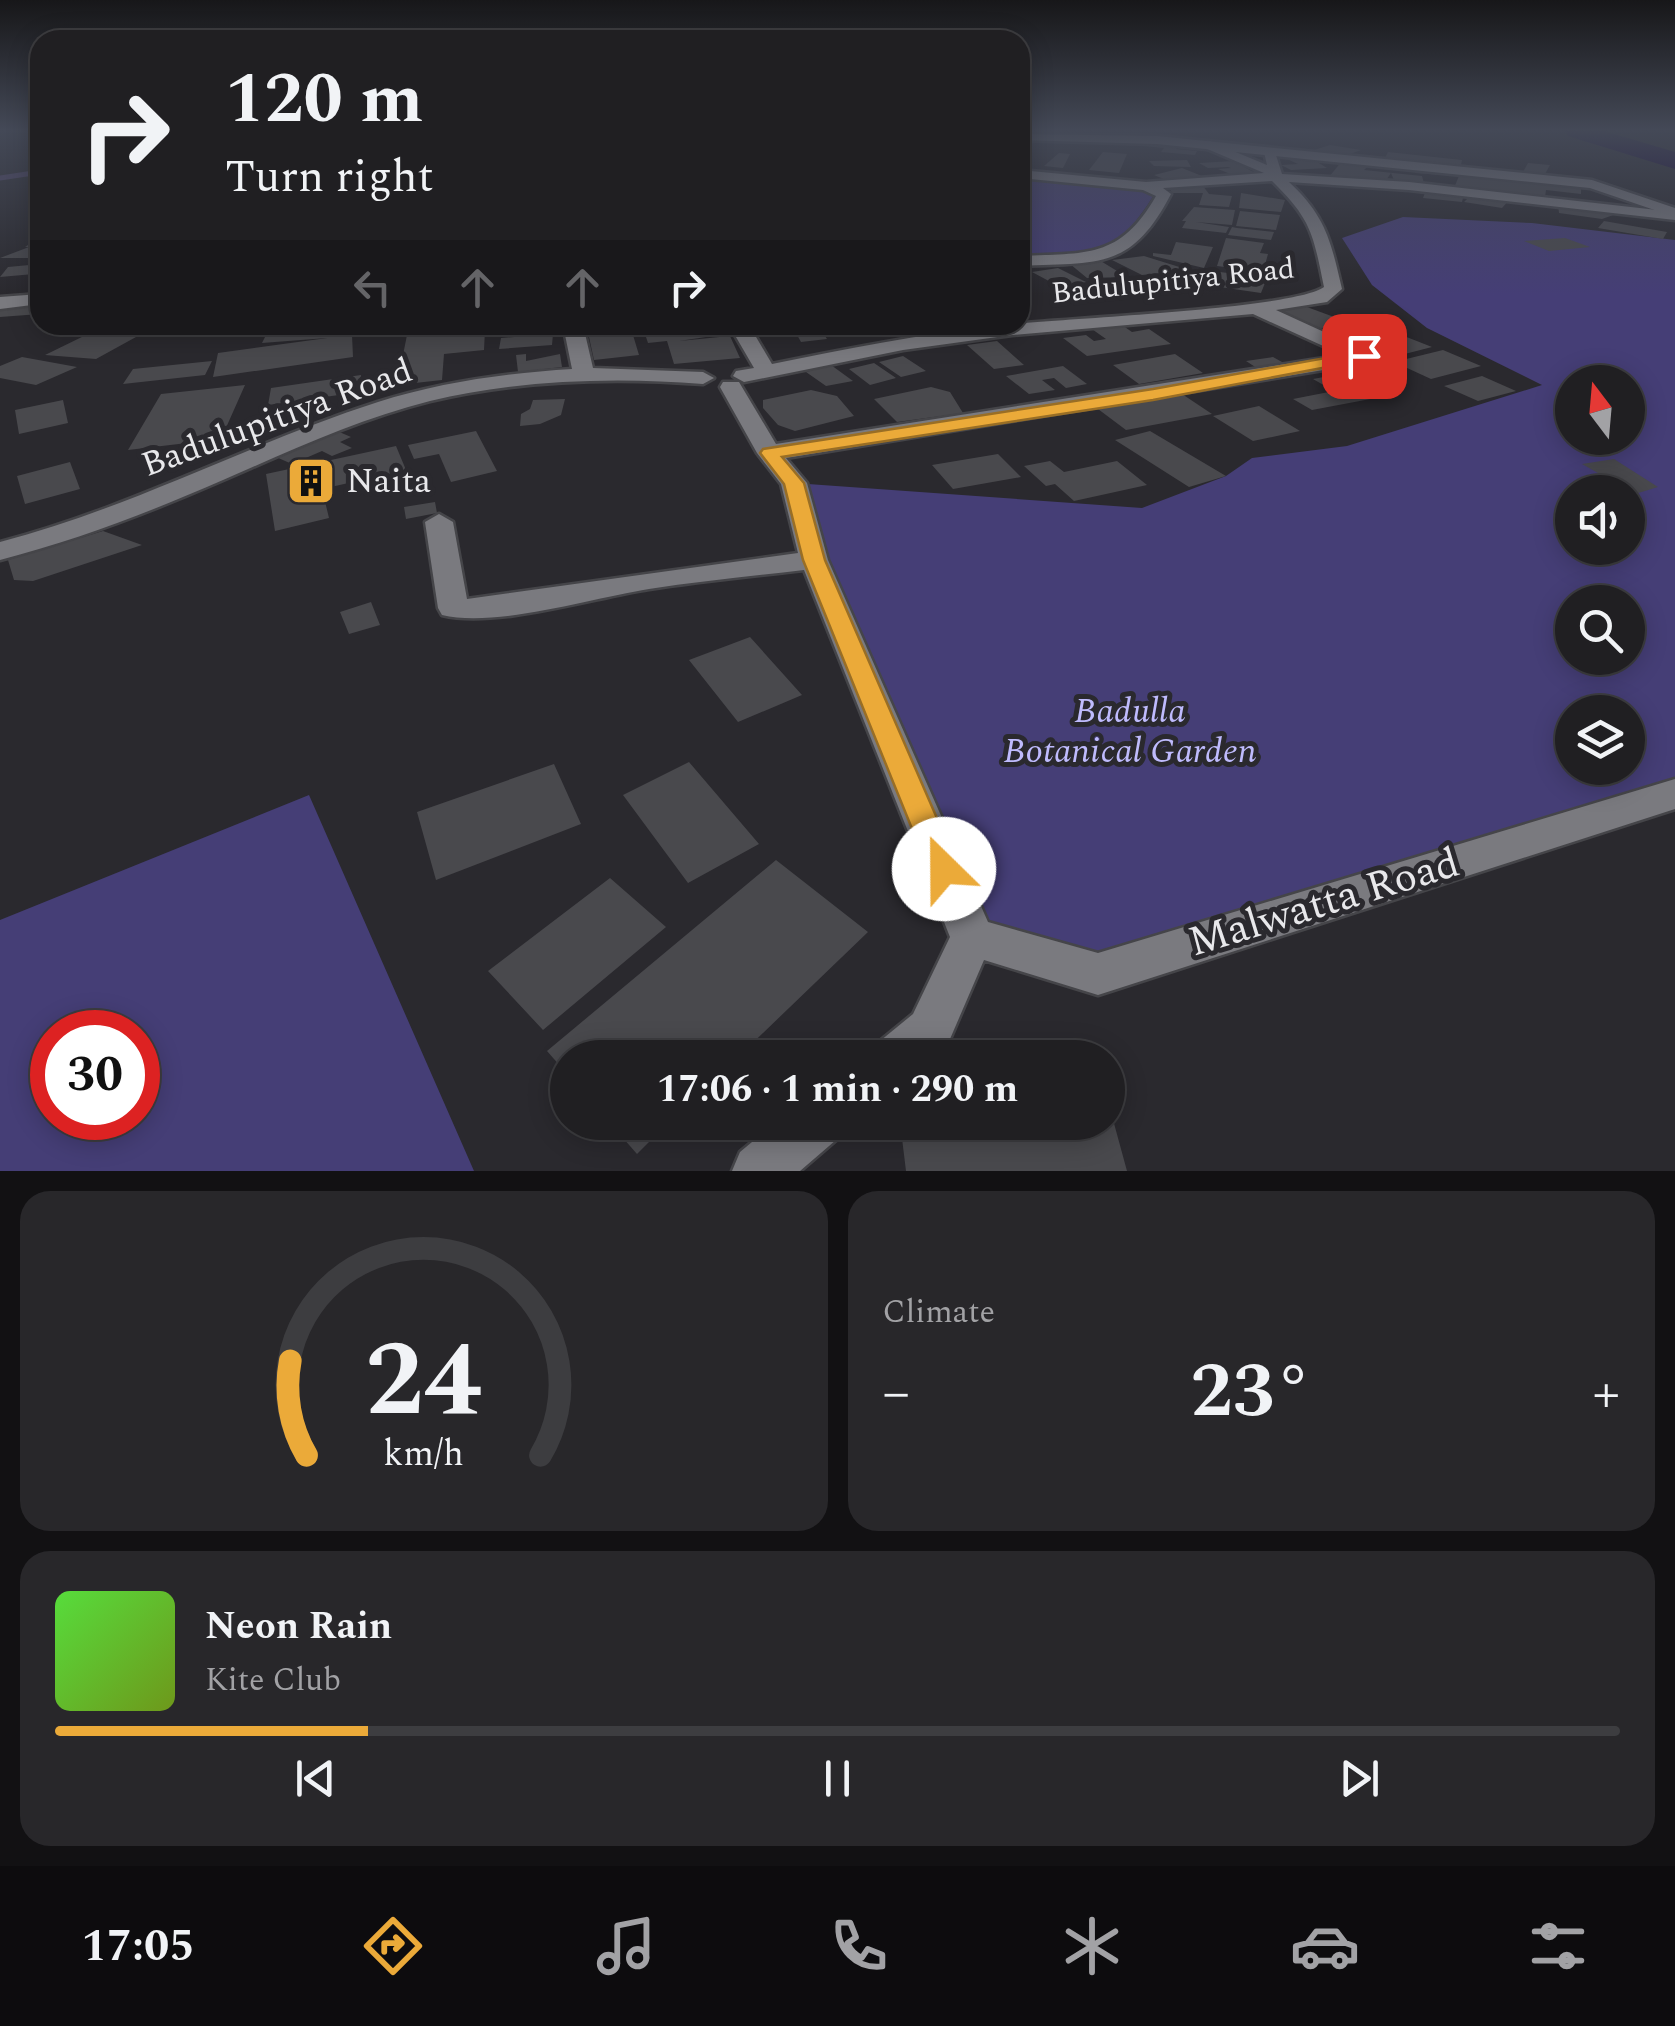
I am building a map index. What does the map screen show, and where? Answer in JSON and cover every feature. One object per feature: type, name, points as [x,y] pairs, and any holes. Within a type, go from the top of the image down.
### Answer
[{"type":"street","points":[[1142,186],[1150,186]]},
{"type":"street","points":[[1030,260],[1114,254],[1148,228],[1164,194],[1146,186]]},
{"type":"street","name":"Badulupitiya Road","points":[[1030,327],[1256,308],[1321,298],[1333,290],[1321,234],[1307,207],[1286,186]]},
{"type":"street","points":[[1405,186],[1675,214]]},
{"type":"street","points":[[1597,186],[1675,214]]},
{"type":"street","points":[[0,303],[30,300]]},
{"type":"street","points":[[769,453],[1365,358],[1256,308]]},
{"type":"street","points":[[575,335],[584,373]]},
{"type":"street","points":[[738,335],[736,378],[769,453],[794,483],[814,560],[972,937],[930,1030],[918,1040]]},
{"type":"street","points":[[895,335],[903,344]]},
{"type":"street","name":"Badulupitiya Road","points":[[0,552],[80,530],[388,406],[482,386],[584,373],[736,378],[903,344],[968,335]]},
{"type":"street","points":[[439,522],[452,608],[458,610],[484,610],[652,580],[814,560]]},
{"type":"street","name":"Malwatta Road","points":[[972,937],[1098,974],[1675,794]]},
{"type":"street","points":[[759,1171],[796,1140]]},
{"type":"green space","points":[[1030,186],[1119,186],[1143,188],[1154,195],[1125,233],[1099,250],[1030,258]]},
{"type":"green space","name":"Badulla Botanical Garden","points":[[1403,217],[1532,223],[1675,240],[1675,794],[1098,974],[972,937],[794,483],[1142,508],[1226,476],[1252,458],[1347,446],[1542,385],[1427,328],[1372,285],[1342,238]]},
{"type":"green space","points":[[309,795],[474,1171],[0,1171],[0,920]]},
{"type":"building","points":[[1168,186],[1203,186],[1209,194],[1232,196],[1229,207],[1199,205],[1203,193],[1172,193]]},
{"type":"building","points":[[1578,186],[1581,194],[1546,190],[1545,197],[1454,188]]},
{"type":"building","points":[[1426,190],[1464,194],[1462,202],[1423,198]]},
{"type":"building","points":[[1241,193],[1285,200],[1281,212],[1239,208]]},
{"type":"building","points":[[1473,193],[1510,199],[1502,208],[1464,202]]},
{"type":"building","points":[[1558,204],[1622,212],[1602,219],[1559,213]]},
{"type":"building","points":[[1194,207],[1235,210],[1232,225],[1196,222],[1229,227],[1226,233],[1182,228],[1186,221],[1182,221]]},
{"type":"building","points":[[1240,211],[1280,215],[1276,230],[1236,226]]},
{"type":"building","points":[[1604,221],[1667,232],[1663,239],[1598,228]]},
{"type":"building","points":[[1232,227],[1274,232],[1271,240],[1228,235]]},
{"type":"building","points":[[1226,238],[1264,243],[1260,253],[1268,254],[1263,272],[1217,266]]},
{"type":"building","points":[[1565,238],[1590,247],[1549,251],[1524,241]]},
{"type":"building","points":[[1176,242],[1213,247],[1204,268],[1153,256],[1171,255]]},
{"type":"building","points":[[30,244],[30,258],[0,258],[29,247],[25,247]]},
{"type":"building","points":[[1144,256],[1189,270],[1142,275],[1112,260]]},
{"type":"building","points":[[1099,260],[1127,277],[1087,278],[1070,264]]},
{"type":"building","points":[[30,265],[30,274],[0,277],[8,267]]},
{"type":"building","points":[[1058,268],[1086,282],[1060,287],[1032,272]]},
{"type":"building","points":[[1220,272],[1267,278],[1261,293],[1213,286]]},
{"type":"building","points":[[30,301],[30,315],[0,317],[0,310],[10,302]]},
{"type":"building","points":[[1296,303],[1345,321],[1316,330],[1268,311]]},
{"type":"building","points":[[1119,323],[1132,332],[1149,329],[1171,344],[1087,356],[1063,338],[1086,335],[1094,341],[1106,339],[1089,327]]},
{"type":"building","points":[[1383,323],[1406,332],[1372,341],[1350,331]]},
{"type":"building","points":[[86,335],[136,337],[96,359],[45,355]]},
{"type":"building","points":[[266,335],[352,335],[353,357],[213,377],[218,353],[327,338],[262,343]]},
{"type":"building","points":[[407,335],[485,335],[484,350],[444,354],[442,380],[397,385]]},
{"type":"building","points":[[553,335],[552,345],[499,349],[501,338]]},
{"type":"building","points":[[589,335],[633,335],[639,355],[594,360]]},
{"type":"building","points":[[645,335],[706,337],[679,341],[730,336],[740,358],[674,364],[667,341],[648,343]]},
{"type":"building","points":[[797,335],[824,335],[827,339],[801,342]]},
{"type":"building","points":[[1404,336],[1432,347],[1397,356],[1370,344]]},
{"type":"building","points":[[997,341],[1024,365],[994,369],[967,345]]},
{"type":"building","points":[[1443,350],[1481,366],[1431,379],[1394,362]]},
{"type":"building","points":[[526,354],[526,361],[560,354],[562,367],[518,372],[516,355]]},
{"type":"building","points":[[1175,354],[1203,373],[1139,384],[1113,365]]},
{"type":"building","points":[[903,356],[926,371],[901,377],[879,362]]},
{"type":"building","points":[[22,357],[77,367],[36,385],[0,378],[0,366]]},
{"type":"building","points":[[1273,357],[1291,367],[1263,372],[1246,361]]},
{"type":"building","points":[[212,361],[205,375],[123,384],[133,369]]},
{"type":"building","points":[[874,363],[896,378],[870,385],[849,369]]},
{"type":"building","points":[[831,365],[853,381],[826,386],[806,372]]},
{"type":"building","points":[[1373,365],[1404,380],[1374,386],[1344,371]]},
{"type":"building","points":[[1063,366],[1087,384],[1066,388],[1054,378],[1042,380],[1055,390],[1029,394],[1006,376]]},
{"type":"building","points":[[1340,374],[1381,397],[1312,410],[1293,399],[1334,391],[1313,379]]},
{"type":"building","points":[[361,375],[360,392],[268,405],[271,388]]},
{"type":"building","points":[[1482,376],[1516,391],[1478,401],[1444,386]]},
{"type":"building","points":[[245,385],[221,439],[128,450],[161,394]]},
{"type":"building","points":[[931,387],[950,392],[963,413],[897,422],[874,399]]},
{"type":"building","points":[[811,390],[837,396],[854,416],[795,431],[778,425],[763,408],[763,400]]},
{"type":"building","points":[[1182,394],[1212,414],[1126,430],[1098,409]]},
{"type":"building","points":[[565,399],[561,415],[540,424],[520,426],[521,414],[530,409],[533,400]]},
{"type":"building","points":[[63,400],[68,423],[19,434],[15,410]]},
{"type":"building","points":[[1259,406],[1300,431],[1253,441],[1213,416]]},
{"type":"building","points":[[337,431],[351,437],[340,442],[352,448],[332,456],[322,451],[292,464],[276,457]]},
{"type":"building","points":[[476,431],[497,471],[451,482],[439,454],[414,459],[408,445]]},
{"type":"building","points":[[1150,431],[1226,476],[1189,487],[1115,440]]},
{"type":"building","name":"Naita","points":[[396,446],[406,470],[322,489],[329,518],[275,531],[266,474]]},
{"type":"building","points":[[998,454],[1021,477],[953,489],[932,465]]},
{"type":"building","points":[[1614,459],[1639,475],[1601,475],[1582,464]]},
{"type":"building","points":[[1050,461],[1064,472],[1117,461],[1147,485],[1074,501],[1055,484],[1046,486],[1024,466]]},
{"type":"building","points":[[70,462],[80,489],[25,504],[17,476]]},
{"type":"building","points":[[1645,479],[1658,487],[1645,491]]},
{"type":"building","points":[[435,502],[437,513],[406,519],[404,507]]},
{"type":"building","points":[[103,531],[142,545],[33,581],[14,580],[8,560]]},
{"type":"building","points":[[371,602],[380,625],[349,634],[340,612]]},
{"type":"building","points":[[750,637],[802,695],[738,722],[689,660]]},
{"type":"building","points":[[689,762],[759,844],[688,883],[623,795]]},
{"type":"building","points":[[554,764],[581,824],[436,880],[417,812]]},
{"type":"building","points":[[776,860],[868,932],[756,1040],[560,1040]]},
{"type":"building","points":[[610,878],[666,927],[543,1030],[488,971]]},
{"type":"building","points":[[625,1140],[651,1140],[637,1154]]},
{"type":"building","points":[[902,1140],[1119,1140],[1127,1171],[906,1171]]},
{"type":"place","name":"Naita","points":[[311,481]]},
{"type":"route","points":[[944,869],[814,560],[794,483],[769,453],[1153,394],[1359,360],[1364,356]]}]
